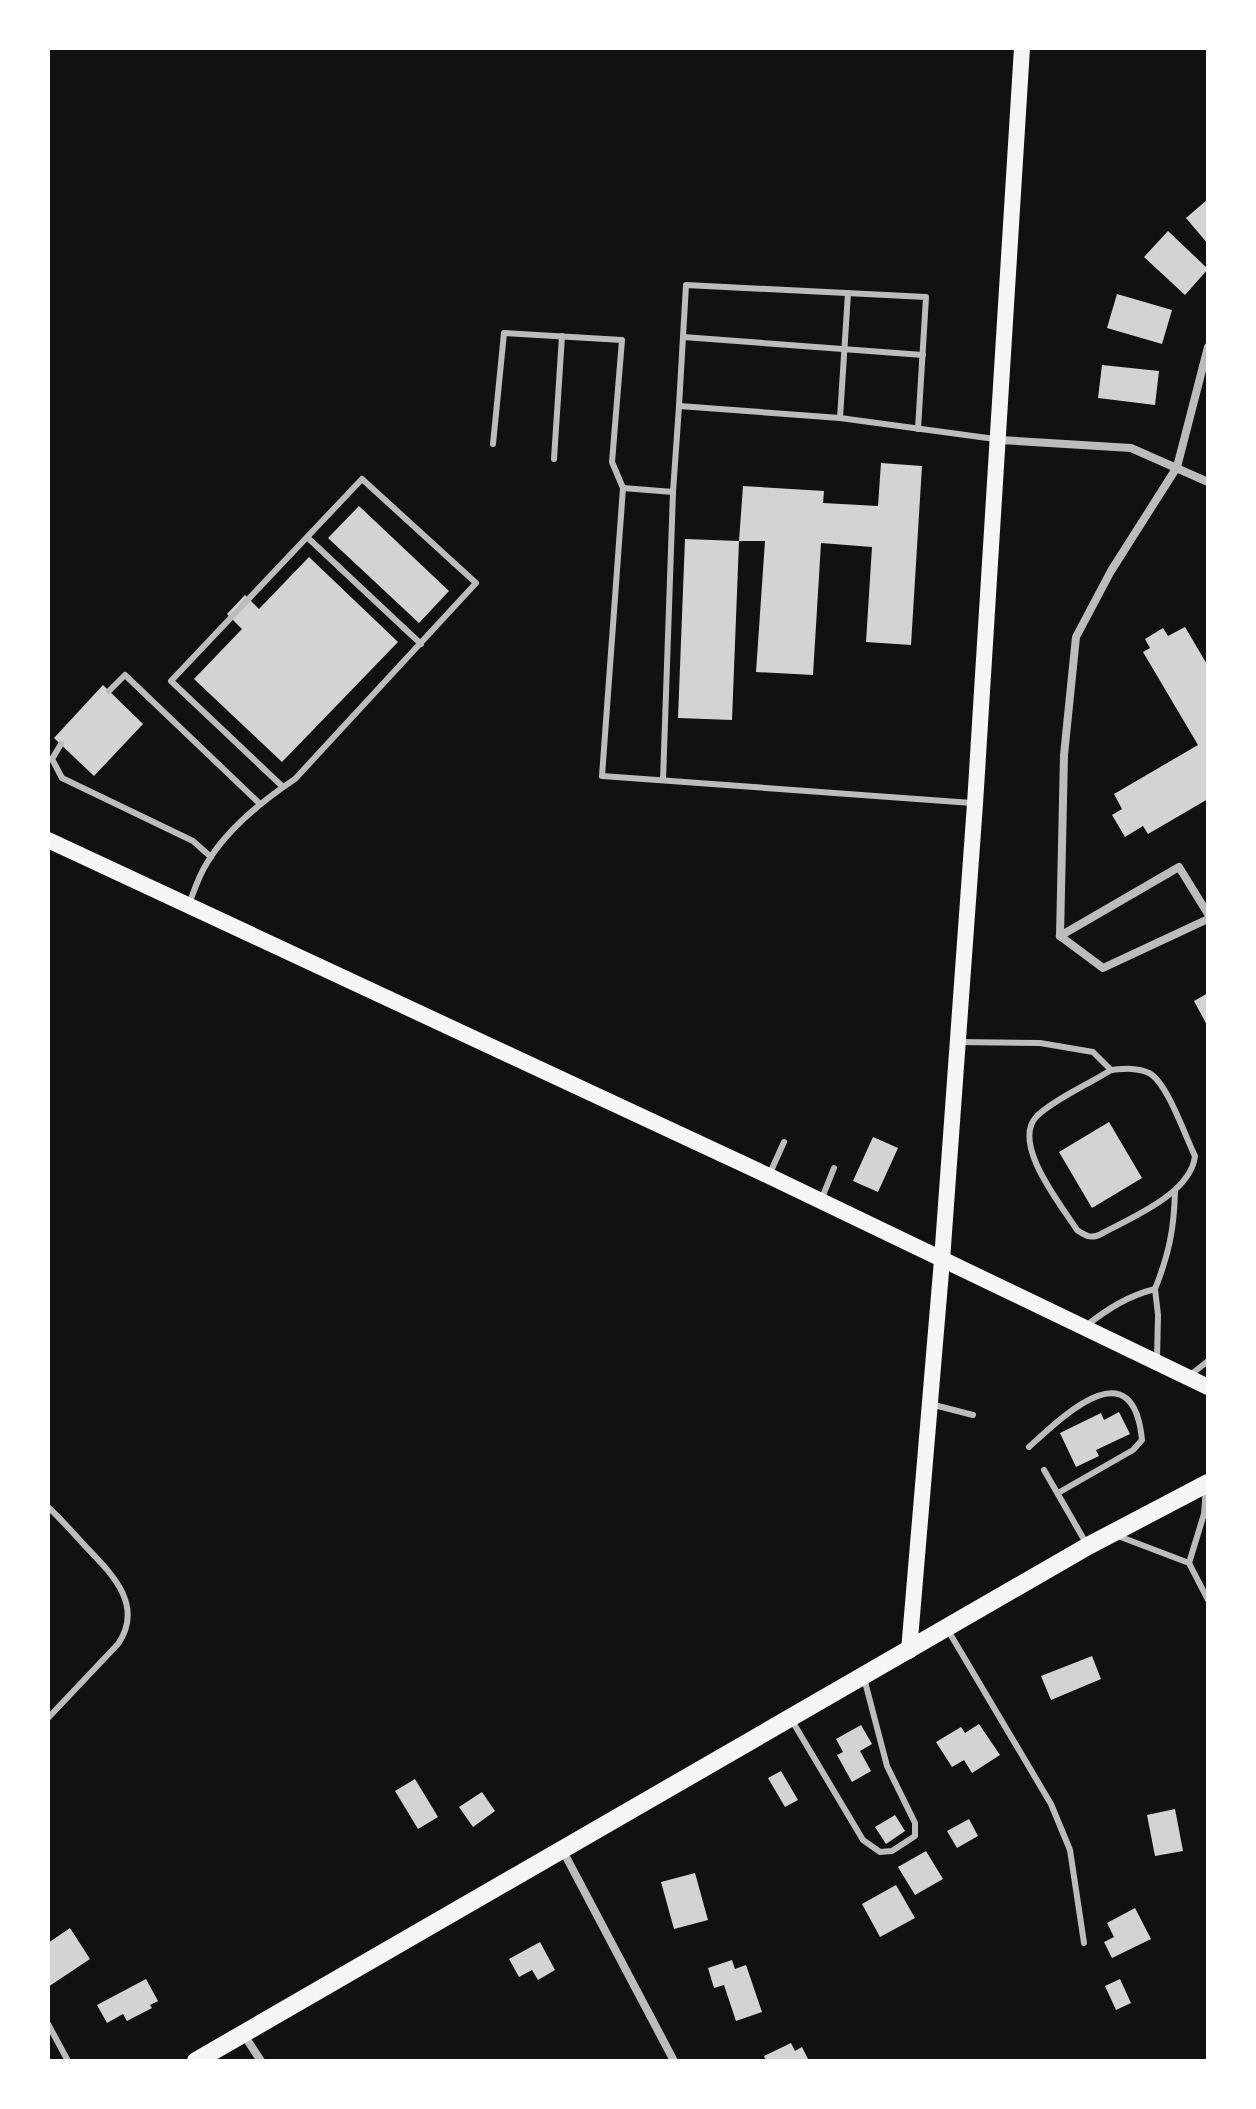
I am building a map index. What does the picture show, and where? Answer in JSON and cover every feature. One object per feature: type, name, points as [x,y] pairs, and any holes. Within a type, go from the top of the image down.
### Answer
[{"type":"main road","points":[[909,1651],[942,1260],[975,804],[1022,48]]},
{"type":"main road","points":[[48,840],[769,1176],[1208,1387]]},
{"type":"main road","points":[[196,2061],[1088,1546],[1207,1483]]},
{"type":"street","points":[[1060,936],[1064,755],[1076,637],[1111,571],[1177,467],[1208,347]]},
{"type":"street","points":[[1000,440],[1131,448],[1208,482]]},
{"type":"street","points":[[1179,867],[1208,916],[1103,968],[1060,936],[1179,867]]},
{"type":"street","points":[[563,1851],[674,2061]]},
{"type":"street","points":[[244,2034],[261,2061]]},
{"type":"lane","points":[[663,780],[673,492],[686,285],[926,297],[918,429]]},
{"type":"lane","points":[[840,418],[848,293]]},
{"type":"lane","points":[[493,444],[504,333],[622,340],[612,462],[623,488],[602,776],[975,804]]},
{"type":"lane","points":[[554,459],[562,336]]},
{"type":"lane","points":[[683,337],[923,355]]},
{"type":"lane","points":[[679,406],[840,418],[1000,440]]},
{"type":"lane","points":[[189,904],[211,857],[259,803],[283,787],[295,779],[476,583],[362,479],[171,681],[283,787]]},
{"type":"lane","points":[[623,488],[673,492]]},
{"type":"lane","points":[[308,538],[421,644]]},
{"type":"lane","points":[[109,691],[125,675],[259,803]]},
{"type":"lane","points":[[61,744],[52,759],[62,778],[193,841],[211,857]]},
{"type":"lane","points":[[958,1042],[1040,1043],[1093,1052],[1111,1070]]},
{"type":"lane","points":[[1111,1070],[1148,1072],[1160,1083],[1195,1156],[1194,1166],[1187,1180],[1175,1191],[1111,1229],[1094,1237],[1086,1237],[1077,1230],[1034,1162],[1029,1132],[1035,1117],[1111,1070]]},
{"type":"lane","points":[[769,1176],[784,1142]]},
{"type":"lane","points":[[820,1202],[834,1168]]},
{"type":"lane","points":[[1157,1362],[1155,1289],[1169,1254],[1175,1191]]},
{"type":"lane","points":[[1084,1328],[1111,1306],[1155,1289]]},
{"type":"lane","points":[[1187,1377],[1208,1361]]},
{"type":"lane","points":[[1029,1447],[1067,1412],[1100,1393],[1111,1391],[1124,1398],[1133,1408],[1140,1424],[1142,1440],[1133,1450],[1058,1493]]},
{"type":"lane","points":[[929,1404],[973,1415]]},
{"type":"lane","points":[[1044,1470],[1088,1546]]},
{"type":"lane","points":[[1189,1563],[1204,1514],[1207,1483]]},
{"type":"lane","points":[[48,1507],[116,1578],[128,1613],[126,1632],[118,1644],[48,1718]]},
{"type":"lane","points":[[1111,1534],[1189,1563],[1208,1600]]},
{"type":"lane","points":[[947,1629],[1051,1804],[1070,1850],[1084,1943]]},
{"type":"lane","points":[[791,1719],[863,1840],[880,1852],[892,1851],[915,1836],[915,1823],[887,1766],[863,1677]]},
{"type":"lane","points":[[48,2024],[68,2061]]},
{"type":"building","points":[[1208,199],[1208,244],[1186,218]]},
{"type":"building","points":[[1168,231],[1208,269],[1185,295],[1144,257]]},
{"type":"building","points":[[1117,294],[1172,310],[1162,344],[1107,328]]},
{"type":"building","points":[[1102,365],[1159,371],[1155,405],[1098,398]]},
{"type":"building","points":[[881,463],[922,466],[911,645],[866,642],[872,547],[821,543],[813,675],[756,672],[765,541],[739,541],[743,486],[824,491],[823,503],[878,506]]},
{"type":"building","points":[[359,506],[449,591],[419,623],[328,538]]},
{"type":"building","points":[[685,539],[739,541],[732,720],[678,718]]},
{"type":"building","points":[[309,557],[398,642],[282,762],[194,679],[242,629],[227,614],[245,595],[259,609]]},
{"type":"building","points":[[1185,627],[1208,666],[1208,799],[1148,834],[1143,826],[1125,837],[1112,815],[1122,809],[1114,794],[1198,745],[1143,652],[1150,648],[1145,639],[1163,628],[1168,636]]},
{"type":"building","points":[[103,685],[143,724],[94,776],[54,738]]},
{"type":"building","points":[[1208,993],[1208,1027],[1194,1001]]},
{"type":"building","points":[[1109,1122],[1142,1178],[1092,1208],[1059,1152]]},
{"type":"building","points":[[873,1137],[898,1148],[878,1192],[853,1181]]},
{"type":"building","points":[[1119,1412],[1130,1434],[1096,1450],[1099,1456],[1076,1467],[1060,1433],[1101,1413],[1104,1420]]},
{"type":"building","points":[[1092,1656],[1101,1679],[1051,1700],[1041,1676]]},
{"type":"building","points":[[979,1724],[1000,1755],[972,1773],[964,1760],[952,1767],[936,1742],[961,1727],[965,1733]]},
{"type":"building","points":[[861,1725],[872,1744],[860,1751],[871,1771],[852,1782],[837,1755],[843,1752],[836,1739]]},
{"type":"building","points":[[781,1771],[798,1800],[785,1807],[768,1778]]},
{"type":"building","points":[[415,1779],[438,1817],[418,1829],[395,1791]]},
{"type":"building","points":[[482,1792],[495,1811],[473,1827],[459,1807]]},
{"type":"building","points":[[1175,1809],[1183,1851],[1155,1856],[1147,1815]]},
{"type":"building","points":[[895,1815],[905,1831],[886,1844],[875,1827]]},
{"type":"building","points":[[969,1819],[978,1836],[957,1848],[947,1831]]},
{"type":"building","points":[[926,1851],[943,1879],[915,1895],[898,1867]]},
{"type":"building","points":[[695,1873],[708,1920],[674,1929],[661,1882]]},
{"type":"building","points":[[896,1885],[915,1918],[880,1937],[862,1904]]},
{"type":"building","points":[[1135,1908],[1151,1939],[1112,1958],[1104,1942],[1114,1937],[1107,1923]]},
{"type":"building","points":[[70,1928],[90,1959],[48,1987],[48,1943]]},
{"type":"building","points":[[540,1942],[555,1970],[538,1980],[532,1970],[519,1977],[509,1959]]},
{"type":"building","points":[[732,1960],[735,1969],[746,1965],[762,2012],[736,2021],[724,1985],[714,1988],[708,1968]]},
{"type":"building","points":[[146,1979],[158,2001],[150,2005],[152,2008],[127,2021],[123,2014],[107,2023],[97,2005]]},
{"type":"building","points":[[1120,1979],[1131,2003],[1116,2010],[1105,1986]]},
{"type":"building","points":[[791,2043],[795,2051],[802,2047],[809,2061],[766,2061],[764,2056]]}]
